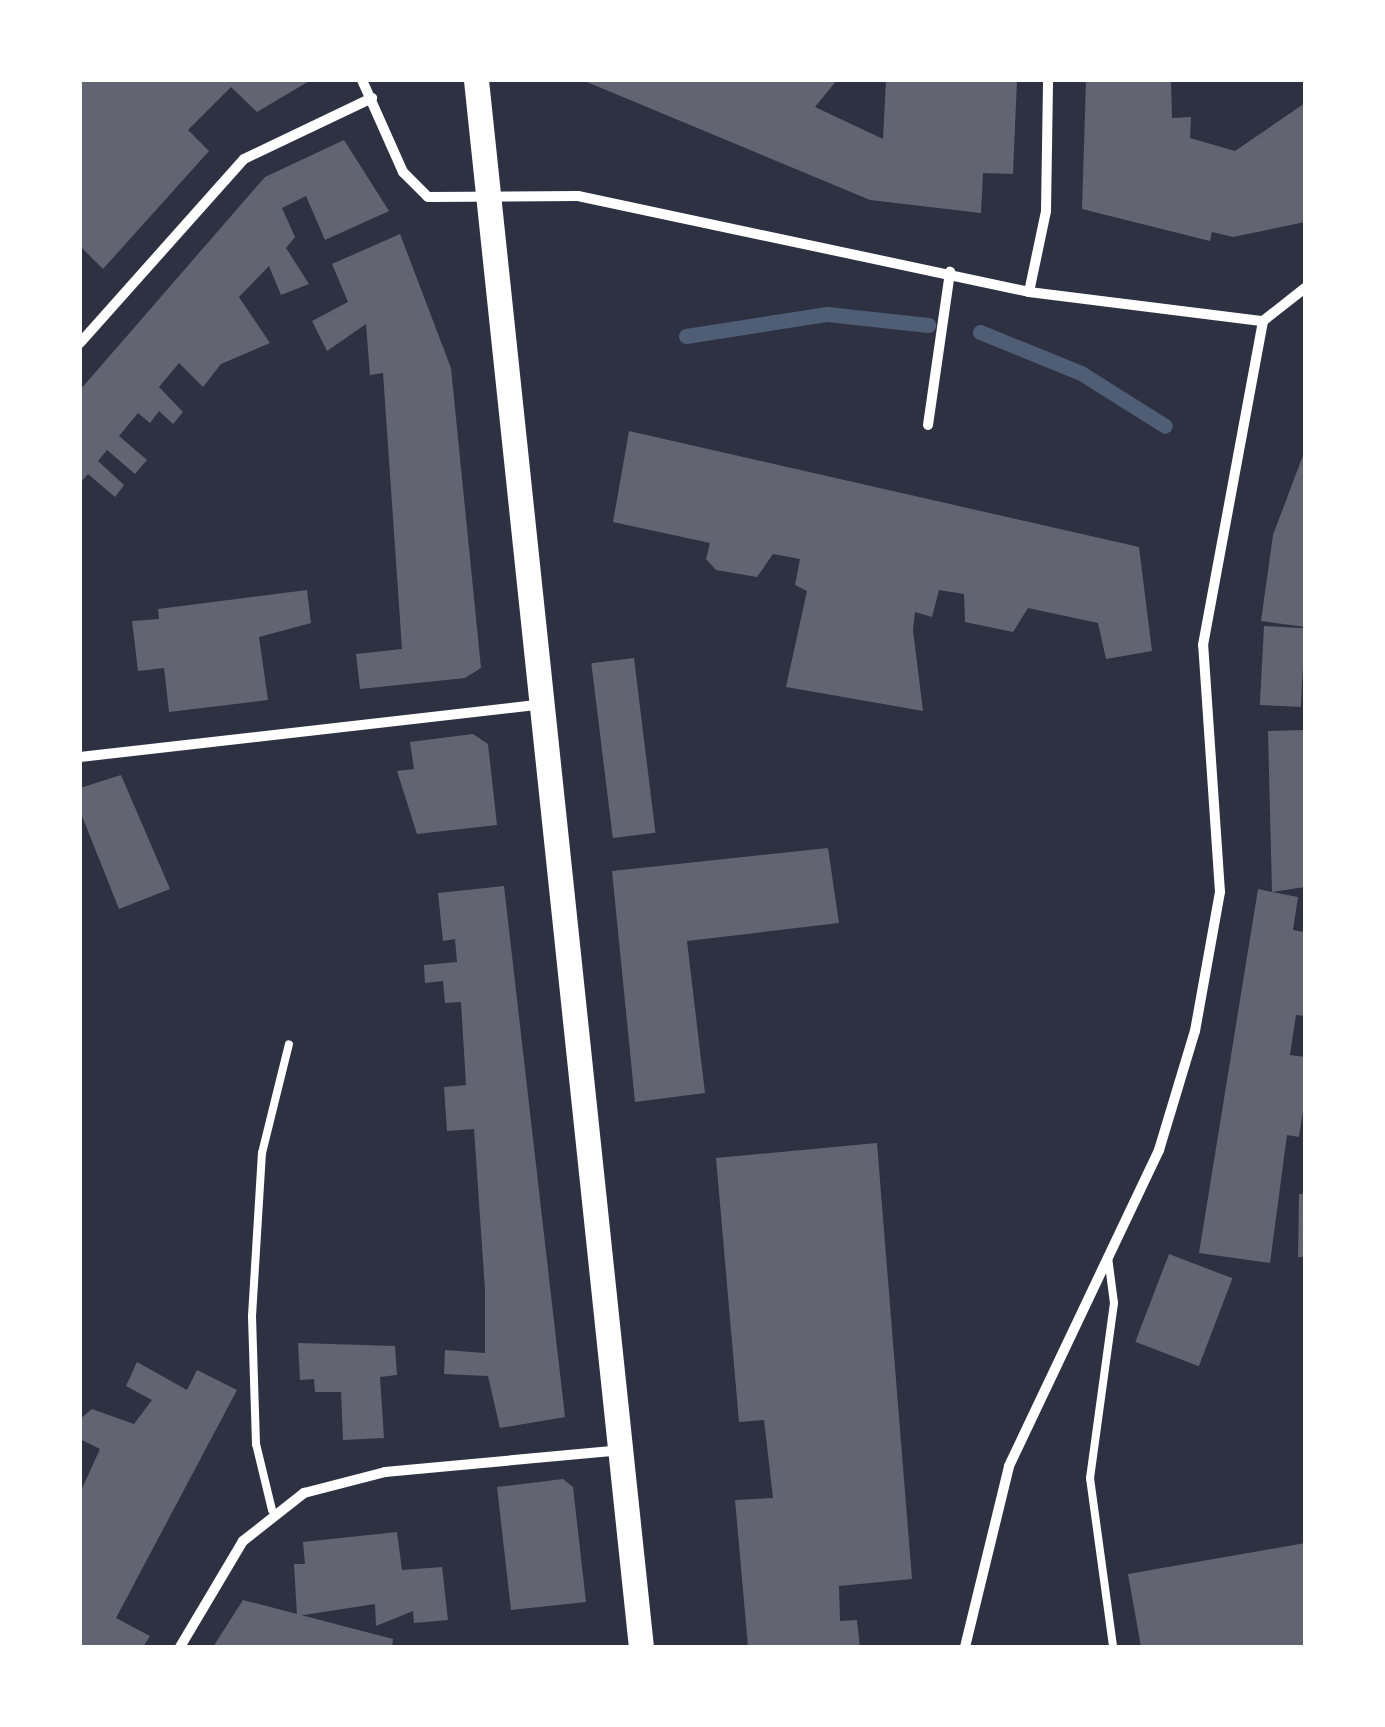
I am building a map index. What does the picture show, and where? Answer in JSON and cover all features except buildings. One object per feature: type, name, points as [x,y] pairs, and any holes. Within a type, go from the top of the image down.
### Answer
[{"type":"main road","points":[[476,80],[538,706],[641,1647]]},
{"type":"street","points":[[362,80],[414,188],[446,201],[578,196],[950,272],[1029,292],[1263,321]]},
{"type":"street","points":[[1029,292],[1046,211],[1048,80]]},
{"type":"street","points":[[80,343],[244,159],[372,98]]},
{"type":"street","points":[[928,425],[950,272]]},
{"type":"street","points":[[965,1647],[994,1521],[1034,1406],[1159,1150],[1195,1031],[1220,892],[1203,645],[1263,321],[1305,288]]},
{"type":"street","points":[[80,757],[538,706]]},
{"type":"street","points":[[180,1647],[272,1510],[385,1472],[621,1450]]},
{"type":"lane","points":[[272,1510],[252,1409],[252,1316],[262,1153],[289,1044]]},
{"type":"lane","points":[[1108,1257],[1114,1303],[1090,1478],[1113,1647]]},
{"type":"waterway","points":[[686,336],[827,314],[928,325]]},
{"type":"waterway","points":[[980,332],[1081,373],[1165,426]]}]
